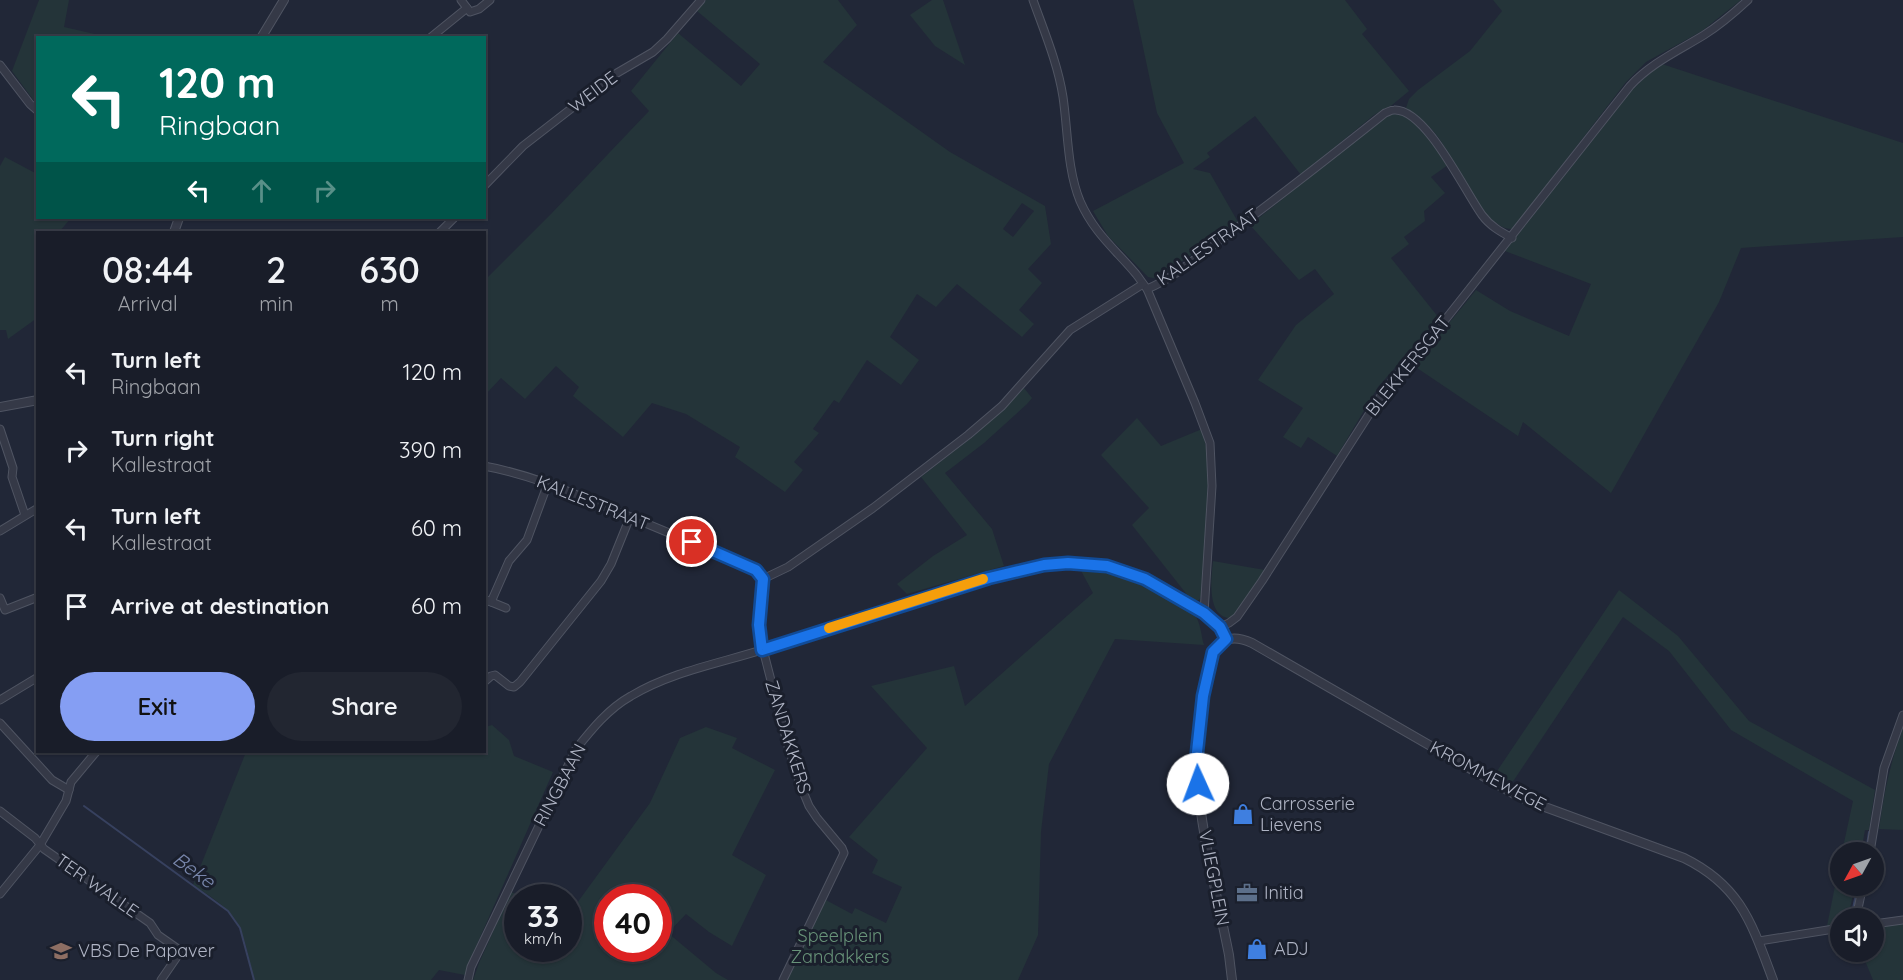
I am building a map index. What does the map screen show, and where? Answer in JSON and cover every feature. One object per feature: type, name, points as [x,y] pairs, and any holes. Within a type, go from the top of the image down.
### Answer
[{"type":"street","points":[[262,36],[284,0]]},
{"type":"street","points":[[461,0],[470,12],[479,9],[490,0]]},
{"type":"street","name":"WEIDE","points":[[486,184],[523,146],[617,73],[653,52],[701,0]]},
{"type":"street","points":[[1033,0],[1063,95],[1073,178],[1080,200],[1093,225],[1145,286]]},
{"type":"street","name":"BLEKKERSGAT","points":[[1220,627],[1233,620],[1250,599],[1386,388],[1430,339],[1512,238],[1630,86],[1644,71],[1705,35],[1724,22],[1748,0]]},
{"type":"street","points":[[432,36],[467,8]]},
{"type":"street","points":[[0,65],[36,109]]},
{"type":"street","name":"KALLESTRAAT","points":[[486,466],[507,470],[549,483],[756,570],[763,579],[788,567],[873,508],[968,435],[1002,406],[1070,330],[1145,286],[1173,274],[1285,192],[1385,113],[1394,110],[1404,112],[1428,131],[1484,217],[1497,230],[1512,238]]},
{"type":"street","points":[[441,231],[453,219]]},
{"type":"street","name":"KALLESTRAAT","points":[[1145,286],[1195,403],[1209,443],[1212,486],[1204,613]]},
{"type":"street","points":[[0,407],[36,400]]},
{"type":"street","points":[[0,429],[25,516]]},
{"type":"street","points":[[506,608],[488,600],[509,561],[527,540],[549,483]]},
{"type":"street","points":[[0,531],[36,509]]},
{"type":"street","points":[[486,680],[495,675],[509,686],[514,687],[520,682],[601,581],[611,564],[630,517]]},
{"type":"street","name":"RINGBAAN","points":[[468,980],[471,967],[576,749],[600,720],[630,696],[667,678],[945,591],[1012,571],[1044,565],[1076,563],[1107,566],[1145,579],[1204,613],[1220,627],[1226,639]]},
{"type":"street","points":[[762,650],[759,625],[763,579]]},
{"type":"street","points":[[0,598],[5,610],[36,598]]},
{"type":"street","name":"KROMMEWEGE","points":[[1226,639],[1241,638],[1252,643],[1514,794],[1684,858],[1699,866],[1723,884],[1737,899],[1759,941],[1773,980]]},
{"type":"street","name":"VLIEGPLEIN","points":[[1226,639],[1213,652],[1209,669],[1199,724],[1197,770],[1204,829],[1232,980]]},
{"type":"street","name":"ZANDAKKERS","points":[[762,650],[800,784],[809,806],[842,848],[843,853],[783,980]]},
{"type":"street","points":[[0,700],[36,677]]},
{"type":"street","points":[[1872,842],[1884,768],[1903,715]]},
{"type":"street","points":[[0,723],[51,780],[69,790]]},
{"type":"street","points":[[0,894],[40,844],[66,801],[71,782],[95,753]]},
{"type":"street","points":[[0,811],[40,844]]},
{"type":"street","name":"TER WALLE","points":[[40,844],[150,923],[158,935],[181,951],[161,980]]},
{"type":"street","points":[[1884,923],[1903,920]]},
{"type":"street","points":[[1759,941],[1830,930]]},
{"type":"green space","points":[[39,0],[69,0],[64,27],[104,36],[36,36],[36,104],[12,71]]},
{"type":"green space","points":[[706,0],[838,0],[857,25],[823,62],[950,152],[1045,206],[1051,244],[1028,269],[1042,283],[1019,310],[1034,324],[1022,337],[957,284],[936,307],[917,294],[890,337],[919,360],[901,385],[867,360],[839,403],[834,400],[813,429],[819,433],[794,462],[803,470],[785,492],[735,457],[740,447],[686,414],[652,403],[623,437],[573,396],[579,387],[556,366],[525,399],[501,378],[486,394],[486,279],[649,111],[631,91],[678,33],[741,86],[760,64],[697,11]],"holes":[[[1022,203],[1034,211],[1013,237],[1003,229]]]},
{"type":"green space","points":[[932,0],[943,0],[965,65],[935,46],[910,15]]},
{"type":"green space","points":[[1133,0],[1345,0],[1367,29],[1362,34],[1409,91],[1392,105],[1374,115],[1301,175],[1255,116],[1207,153],[1210,157],[1193,169],[1210,173],[1238,222],[1161,276],[1148,277],[1108,236],[1093,211],[1184,163],[1157,113]]},
{"type":"green space","points":[[1493,0],[1741,0],[1702,31],[1646,62],[1626,82],[1513,229],[1502,227],[1480,207],[1438,137],[1406,108],[1409,99],[1418,90],[1470,51],[1502,11]]},
{"type":"green space","points":[[1662,64],[1903,143],[1903,237],[1741,248],[1719,302],[1611,493],[1523,422],[1518,436],[1414,366],[1476,290],[1510,311],[1569,336],[1591,284],[1505,251],[1631,91]]},
{"type":"green space","points":[[1392,114],[1401,115],[1417,125],[1448,165],[1431,177],[1445,193],[1424,211],[1425,221],[1404,237],[1409,244],[1391,258],[1439,318],[1378,387],[1337,456],[1308,437],[1301,448],[1283,437],[1303,408],[1258,380],[1296,325],[1334,294],[1315,269],[1299,280],[1250,225],[1381,120]]},
{"type":"green space","points":[[5,157],[36,173],[36,219],[70,219],[60,231],[36,231],[36,319],[8,339],[6,330],[0,330],[0,166]]},
{"type":"green space","points":[[1024,388],[1032,398],[1027,404],[984,443],[945,473],[992,529],[1004,566],[907,594],[897,584],[933,556],[967,535],[921,477],[976,434]]},
{"type":"green space","points":[[1137,418],[1161,446],[1202,429],[1209,460],[1203,594],[1199,600],[1192,601],[1132,525],[1149,508],[1101,455]]},
{"type":"green space","points":[[1213,561],[1265,570],[1234,618],[1225,617],[1215,606],[1211,588]]},
{"type":"green space","name":"Speelplein Zandakkers","points":[[1079,567],[1124,576],[1171,596],[1194,614],[1204,645],[1115,639],[1049,764],[1041,832],[1038,935],[1018,980],[785,980],[824,899],[852,914],[855,908],[886,923],[902,887],[872,873],[878,860],[849,837],[927,748],[871,686],[954,666],[965,706],[1093,593]]},
{"type":"green space","points":[[1619,590],[1678,636],[1749,721],[1875,790],[1869,830],[1865,830],[1863,842],[1844,842],[1853,801],[1731,730],[1669,651],[1623,617],[1514,780],[1508,785],[1493,777]]},
{"type":"green space","points":[[492,725],[509,740],[514,756],[553,772],[465,975],[439,970],[431,980],[254,980],[245,942],[236,921],[222,906],[193,885],[246,753],[486,753],[486,727]]},
{"type":"green space","points":[[706,727],[737,738],[732,748],[775,770],[732,855],[766,875],[732,946],[686,914],[672,929],[672,884],[594,884],[594,962],[672,962],[672,936],[716,973],[728,980],[473,980],[504,908],[504,962],[582,962],[582,896],[650,803],[680,738]]},
{"type":"green space","points":[[1903,728],[1903,830],[1879,829],[1888,778]]},
{"type":"green space","points":[[1833,896],[1853,896],[1850,908],[1831,908]]},
{"type":"green space","points":[[1903,923],[1903,980],[1873,980],[1866,962],[1884,962],[1884,926]]},
{"type":"waterway","name":"Beke","points":[[84,806],[228,911],[240,928],[254,980]]},
{"type":"waterway","points":[[1868,842],[1869,832]]},
{"type":"waterway","points":[[1853,908],[1856,896]]},
{"type":"slow traffic","points":[[829,628],[983,579]]},
{"type":"place","name":"Carrosserie Lievens","points":[[1243,814]]},
{"type":"place","name":"Initia","points":[[1247,893]]},
{"type":"place","name":"ADJ","points":[[1257,949]]},
{"type":"place","name":"VBS De Papaver","points":[[61,951]]},
{"type":"route","points":[[692,542],[756,570],[763,579],[759,625],[762,650],[945,591],[1012,571],[1044,565],[1085,563],[1107,566],[1145,579],[1204,613],[1220,627],[1226,639],[1213,652],[1203,696],[1197,752],[1198,784]]}]
